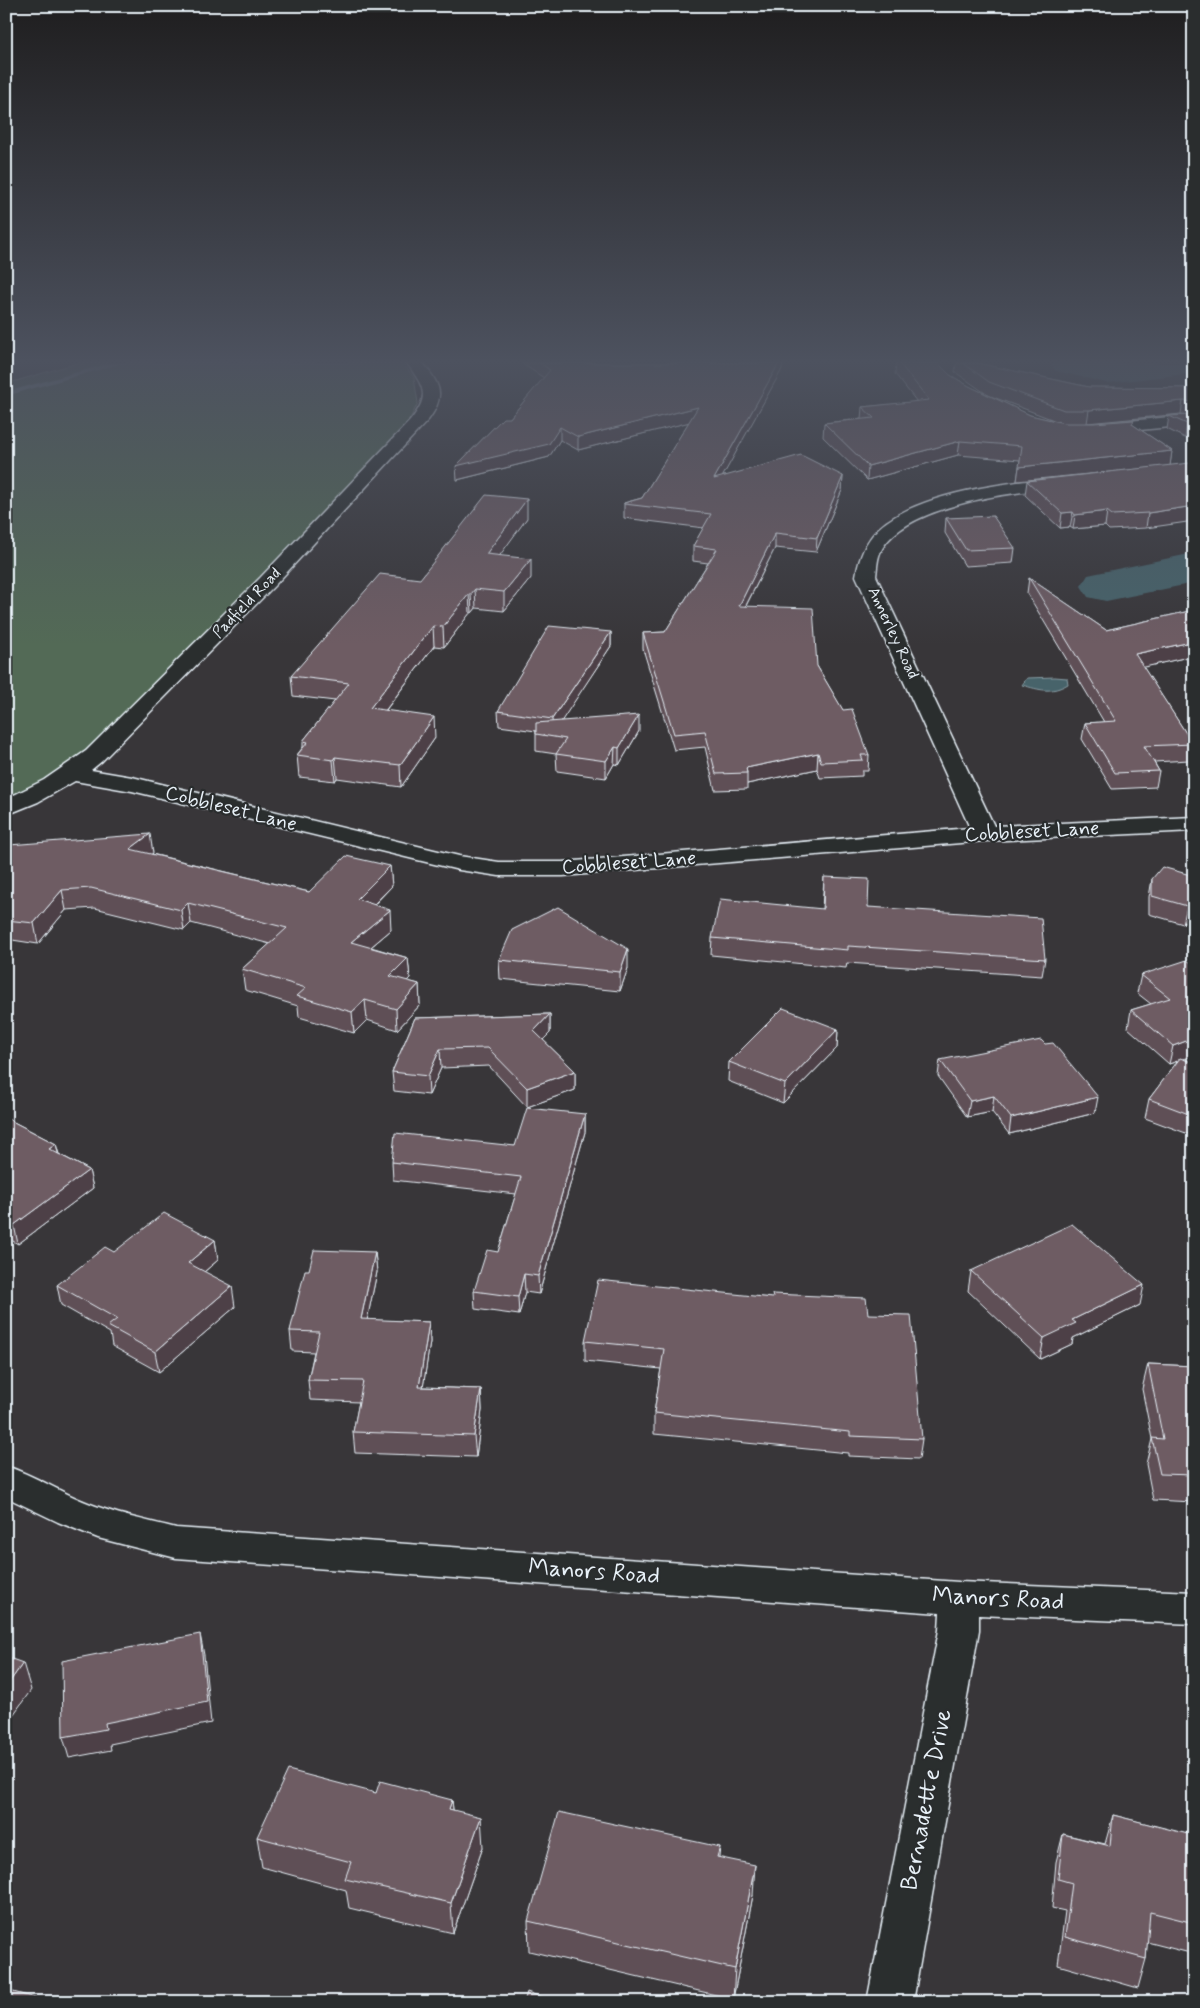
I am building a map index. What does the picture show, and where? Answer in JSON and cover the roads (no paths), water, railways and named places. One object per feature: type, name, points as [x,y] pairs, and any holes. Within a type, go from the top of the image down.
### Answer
[{"type":"street","name":"Padfield Road","points":[[6,808],[42,792],[73,774],[94,756],[138,714],[268,581],[385,457]]},
{"type":"street","name":"Annerley Road","points":[[985,834],[866,576],[868,563],[872,550],[881,537],[906,516],[920,510],[962,498],[1001,490],[1081,481]]},
{"type":"street","name":"Cobbleset Lane","points":[[73,774],[132,784],[459,863],[499,869],[563,869],[985,834],[1194,824]]},
{"type":"street","name":"Manors Road","points":[[6,1480],[72,1512],[111,1527],[176,1543],[959,1598],[1194,1608]]},
{"type":"street","name":"Bernadette Drive","points":[[890,2002],[959,1630],[959,1598]]},
{"type":"water","points":[[1027,678],[1067,678],[1068,684],[1051,690],[1040,690],[1022,685]]},
{"type":"waterway","points":[[1106,586],[1194,568]]}]
